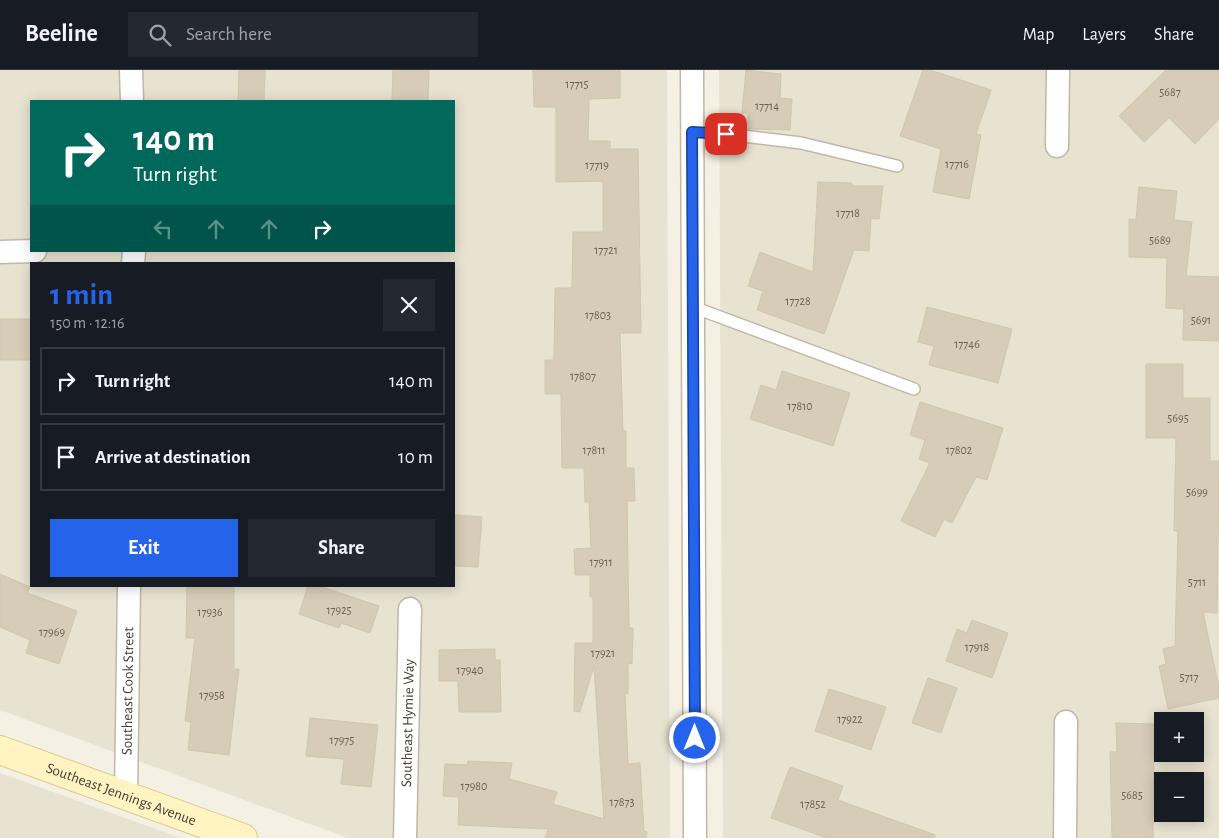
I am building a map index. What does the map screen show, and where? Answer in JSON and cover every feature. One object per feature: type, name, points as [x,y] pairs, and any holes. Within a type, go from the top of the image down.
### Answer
[{"type":"main road","name":"Southeast Jennings Avenue","points":[[0,750],[243,838]]},
{"type":"street","points":[[132,70],[132,100]]},
{"type":"street","points":[[692,70],[695,838]]},
{"type":"street","points":[[1057,146],[1058,70]]},
{"type":"street","points":[[0,252],[30,251]]},
{"type":"street","name":"Southeast Cook Street","points":[[126,796],[129,587]]},
{"type":"street","name":"Southeast Hymie Way","points":[[405,838],[410,609]]},
{"type":"street","points":[[1065,838],[1066,722]]},
{"type":"lane","points":[[692,132],[801,143],[897,166]]},
{"type":"lane","points":[[693,307],[914,390]]},
{"type":"shaded area","points":[[0,70],[667,70],[670,838],[348,838],[0,710]]},
{"type":"shaded area","points":[[719,70],[1219,70],[1219,838],[723,838]]},
{"type":"shaded area","points":[[0,773],[181,838],[0,838]]},
{"type":"building","points":[[239,70],[265,70],[264,100],[238,100]]},
{"type":"building","points":[[393,70],[429,70],[428,100],[392,100]]},
{"type":"building","points":[[533,70],[620,70],[620,98],[589,99],[588,141],[610,141],[610,149],[638,149],[641,333],[620,333],[623,431],[626,431],[626,468],[634,468],[635,501],[627,501],[629,628],[633,628],[632,664],[628,663],[628,694],[625,693],[628,764],[640,763],[646,838],[545,838],[548,829],[458,825],[459,797],[443,796],[445,764],[467,765],[468,761],[512,763],[509,779],[557,792],[553,804],[604,819],[594,666],[580,712],[574,711],[575,643],[593,643],[593,597],[590,597],[590,575],[575,575],[574,549],[591,548],[589,502],[585,502],[584,468],[562,468],[561,394],[545,394],[545,360],[554,360],[555,288],[572,288],[573,232],[603,232],[603,181],[556,182],[556,107],[534,107]]},
{"type":"building","points":[[746,70],[781,74],[780,98],[792,99],[790,130],[748,129],[748,113],[742,113]]},
{"type":"building","points":[[923,70],[930,70],[991,90],[976,134],[981,135],[969,199],[933,192],[941,149],[900,136]]},
{"type":"building","points":[[1166,70],[1219,70],[1219,119],[1195,144],[1169,118],[1144,142],[1119,116]]},
{"type":"building","points":[[818,182],[852,183],[852,186],[883,186],[879,219],[871,218],[869,251],[854,250],[824,334],[757,310],[763,291],[748,286],[760,252],[813,272]]},
{"type":"building","points":[[1139,187],[1177,191],[1174,220],[1192,222],[1186,276],[1219,277],[1219,341],[1183,340],[1184,303],[1183,309],[1166,308],[1167,258],[1129,257],[1129,219],[1136,220]]},
{"type":"building","points":[[927,307],[1012,329],[998,383],[929,365],[934,346],[918,342]]},
{"type":"building","points":[[0,319],[30,319],[30,360],[0,360]]},
{"type":"building","points":[[1146,364],[1183,364],[1183,398],[1210,398],[1210,461],[1219,461],[1217,613],[1203,612],[1219,688],[1219,698],[1168,709],[1159,666],[1166,664],[1163,649],[1175,646],[1178,531],[1174,531],[1176,438],[1146,438]]},
{"type":"building","points":[[782,371],[850,393],[833,446],[750,419],[761,385],[776,390]]},
{"type":"building","points":[[920,402],[1003,428],[987,480],[976,477],[952,523],[944,519],[935,537],[901,521],[930,463],[919,459],[925,440],[910,435]]},
{"type":"building","points":[[455,515],[482,517],[478,567],[455,566]]},
{"type":"building","points":[[0,574],[30,587],[27,593],[77,611],[59,664],[26,653],[30,640],[0,627]]},
{"type":"building","points":[[187,587],[234,587],[234,669],[239,669],[229,755],[188,750],[191,722],[185,721],[195,638],[186,638]]},
{"type":"building","points":[[308,587],[322,587],[379,606],[370,633],[341,623],[339,628],[299,614]]},
{"type":"building","points":[[972,620],[1008,633],[992,678],[946,661],[957,629],[967,633]]},
{"type":"building","points":[[495,649],[495,660],[500,660],[501,712],[459,712],[458,681],[439,681],[439,650]]},
{"type":"building","points":[[928,678],[957,688],[941,733],[912,723]]},
{"type":"building","points":[[829,689],[886,707],[871,750],[815,731]]},
{"type":"building","points":[[310,718],[378,725],[371,787],[341,784],[344,759],[306,756]]},
{"type":"building","points":[[1116,723],[1154,724],[1153,838],[1112,838],[1110,752],[1117,752]]},
{"type":"building","points":[[790,767],[843,786],[838,800],[935,835],[934,838],[827,838],[771,818]]},
{"type":"route","points":[[695,738],[692,132],[726,134]]}]
